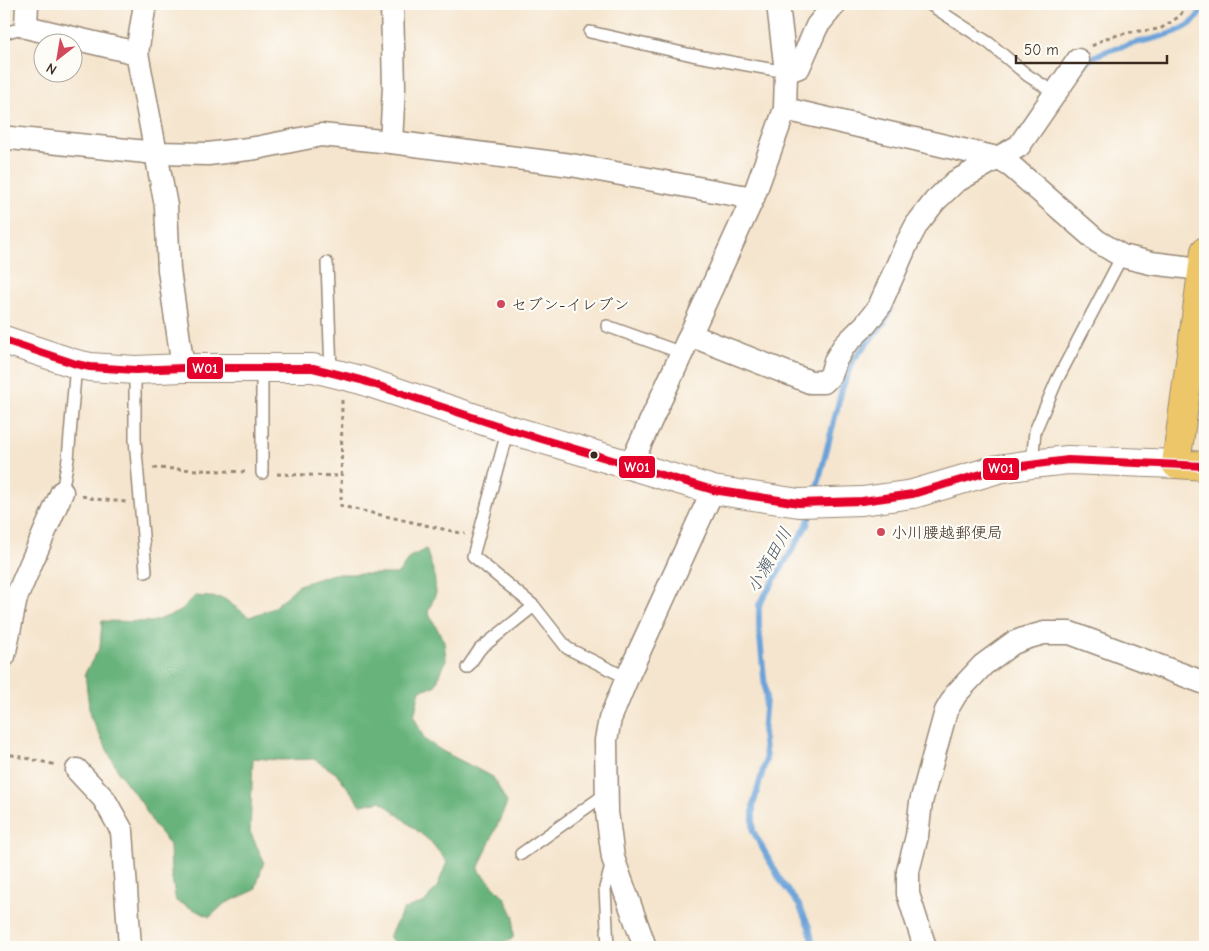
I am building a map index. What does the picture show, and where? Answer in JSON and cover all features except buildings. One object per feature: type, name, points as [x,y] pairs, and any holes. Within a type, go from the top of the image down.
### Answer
[{"type":"main road","points":[[1204,261],[1176,464],[1205,466]]},
{"type":"street","points":[[27,4],[26,27],[137,53]]},
{"type":"street","points":[[145,4],[137,53],[166,206],[169,270],[183,368]]},
{"type":"street","points":[[391,142],[394,87],[392,4]]},
{"type":"street","points":[[630,466],[753,198],[785,108],[786,72],[778,4]]},
{"type":"street","points":[[786,72],[799,67],[817,26],[835,4]]},
{"type":"street","points":[[686,344],[810,382],[824,382],[831,375],[835,361],[844,346],[866,324],[879,307],[908,241],[923,216],[954,182],[1019,146],[1078,60]]},
{"type":"street","points":[[785,108],[997,158],[1011,166],[1096,241],[1122,256],[1152,263],[1192,268],[1204,261]]},
{"type":"street","points":[[4,139],[10,138],[156,153],[208,154],[256,148],[321,135],[571,165],[753,198]]},
{"type":"street","points":[[4,340],[90,367],[135,370],[313,368],[336,373],[508,429],[713,490],[800,503],[862,501],[913,494],[998,469],[1068,460],[1176,464]]},
{"type":"street","points":[[645,947],[613,858],[607,812],[606,740],[610,719],[627,678],[713,490]]},
{"type":"street","points":[[4,656],[16,598],[62,492]]},
{"type":"street","points":[[925,947],[908,894],[908,872],[917,836],[920,802],[946,711],[956,694],[984,665],[1013,643],[1026,638],[1044,632],[1070,633],[1204,679]]},
{"type":"street","points":[[77,770],[104,799],[122,831],[130,947]]},
{"type":"lane","points":[[929,4],[989,43],[1027,75],[1055,93]]},
{"type":"lane","points":[[4,33],[26,27]]},
{"type":"lane","points":[[590,32],[692,55],[786,72]]},
{"type":"lane","points":[[1032,464],[1036,431],[1057,380],[1122,256]]},
{"type":"lane","points":[[327,263],[336,373]]},
{"type":"lane","points":[[607,326],[686,344]]},
{"type":"lane","points":[[62,492],[68,459],[76,364]]},
{"type":"lane","points":[[262,368],[262,473]]},
{"type":"lane","points":[[135,370],[134,439],[146,572]]},
{"type":"lane","points":[[508,429],[473,556],[534,606],[567,648],[627,678]]},
{"type":"lane","points":[[467,668],[480,649],[534,606]]},
{"type":"lane","points":[[521,854],[608,793]]},
{"type":"lane","points":[[608,947],[605,888],[613,858]]},
{"type":"path","points":[[1078,60],[1091,47],[1106,38],[1131,32],[1160,30],[1180,16],[1186,4]]},
{"type":"path","points":[[336,373],[341,506],[478,536]]},
{"type":"path","points":[[137,467],[340,476]]},
{"type":"path","points":[[62,492],[95,499],[140,503]]},
{"type":"path","points":[[4,750],[12,755],[77,770]]},
{"type":"green space","points":[[426,549],[434,573],[436,593],[428,612],[444,641],[446,660],[435,686],[420,690],[414,717],[425,740],[493,777],[507,803],[478,869],[505,898],[514,917],[513,938],[499,947],[444,947],[432,943],[431,947],[397,947],[389,936],[404,909],[425,902],[437,887],[447,862],[431,842],[381,801],[361,805],[337,774],[314,759],[281,760],[253,758],[250,832],[264,861],[255,890],[224,904],[210,917],[176,901],[171,873],[170,845],[119,773],[90,716],[85,673],[100,647],[102,621],[152,622],[179,612],[195,596],[223,598],[249,617],[272,609],[299,585],[333,574],[398,574],[410,557]]},
{"type":"waterway","name":"小瀬田川","points":[[1084,65],[1092,58],[1104,52],[1182,29],[1193,22],[1202,10],[1202,4]]},
{"type":"waterway","name":"小瀬田川","points":[[815,496],[842,389],[853,360],[884,323],[890,309]]},
{"type":"waterway","name":"小瀬田川","points":[[811,510],[807,525],[759,605],[759,627],[766,698],[763,734],[766,759],[753,806],[753,831],[782,883],[799,905],[809,927],[813,947]]},
{"type":"transit line","name":"W01","points":[[4,340],[90,367],[135,370],[313,368],[361,380],[508,429],[713,490],[799,503],[862,501],[913,494],[998,469],[1068,460],[1205,466]]},
{"type":"place","name":"セブン-イレブン","points":[[501,304]]},
{"type":"place","name":"小川腰越郵便局","points":[[881,532]]}]
